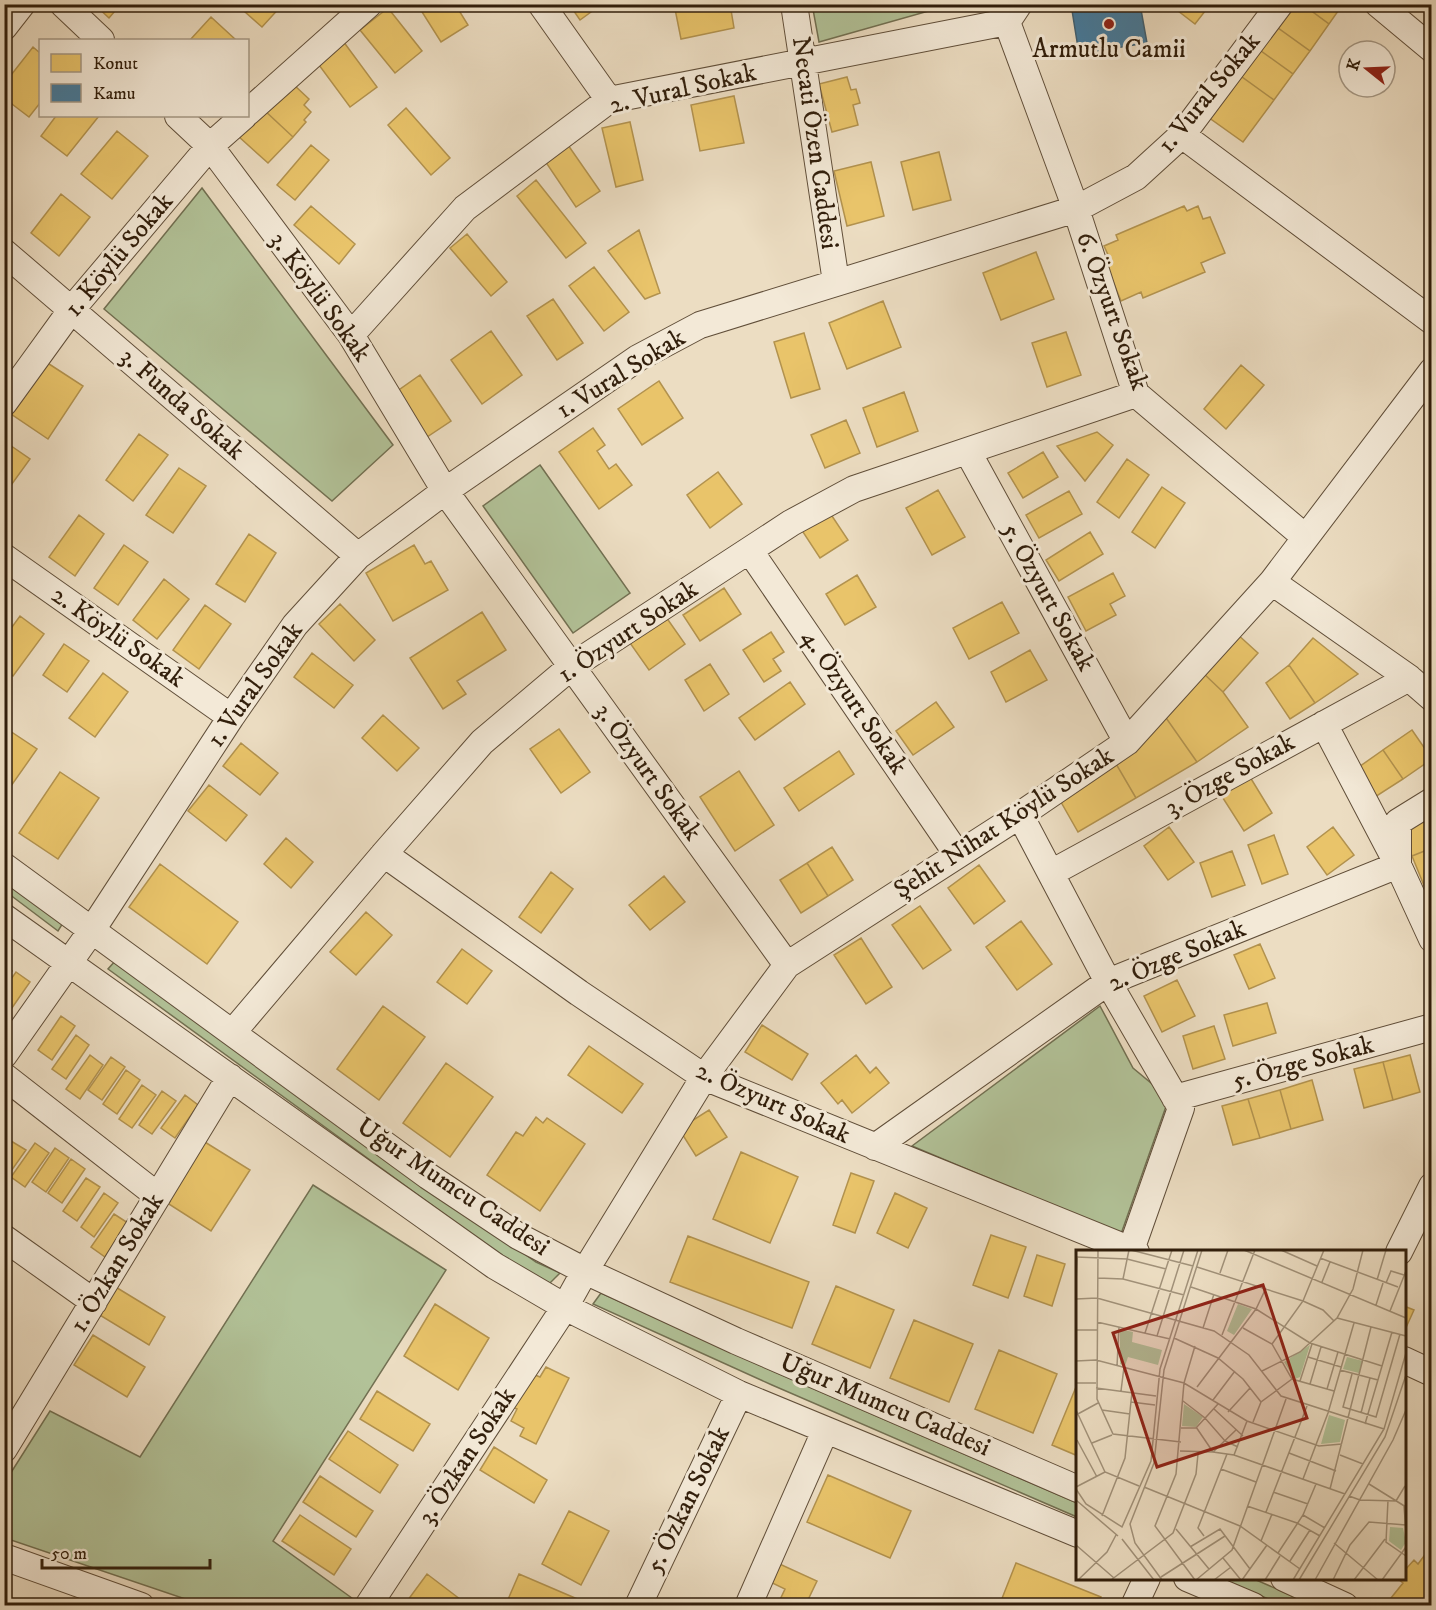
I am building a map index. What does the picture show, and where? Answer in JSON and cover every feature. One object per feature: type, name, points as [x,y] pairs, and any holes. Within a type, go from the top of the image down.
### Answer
[{"type":"street","points":[[4,27],[22,4]]},
{"type":"street","points":[[63,4],[100,39]]},
{"type":"street","points":[[249,111],[369,4]]},
{"type":"street","points":[[541,4],[609,100]]},
{"type":"street","name":"Necati Özen Caddesi","points":[[794,4],[836,282]]},
{"type":"street","name":"1. Vural Sokak","points":[[4,1055],[92,930],[231,717],[295,625],[358,556],[446,491],[638,358],[700,325],[1076,209],[1136,177],[1182,135],[1280,4]]},
{"type":"street","points":[[1378,4],[1431,49]]},
{"type":"street","name":"2. Vural Sokak","points":[[351,335],[465,208],[609,100],[804,63],[1013,13]]},
{"type":"street","name":"6. Özyurt Sokak","points":[[1013,13],[1136,394],[1305,537]]},
{"type":"street","name":"3. Köylü Sokak","points":[[179,117],[210,146],[351,335],[446,491]]},
{"type":"street","name":"1. Köylü Sokak","points":[[4,403],[72,309],[210,146],[243,117]]},
{"type":"street","points":[[1182,135],[1431,321]]},
{"type":"street","name":"3. Funda Sokak","points":[[4,252],[358,556]]},
{"type":"street","name":"Şehit Nihat Köylü Sokak","points":[[585,1271],[704,1077],[787,965],[1020,815],[1127,742],[1272,582],[1431,371]]},
{"type":"street","name":"1. Özyurt Sokak","points":[[233,1032],[482,742],[572,666],[791,523],[854,489],[1136,394]]},
{"type":"street","name":"5. Özyurt Sokak","points":[[968,452],[1127,742]]},
{"type":"street","name":"3. Özyurt Sokak","points":[[446,491],[787,965]]},
{"type":"street","name":"4. Özyurt Sokak","points":[[750,551],[957,854]]},
{"type":"street","name":"2. Köylü Sokak","points":[[4,557],[231,717]]},
{"type":"street","points":[[1272,582],[1409,678],[1431,698]]},
{"type":"street","name":"3. Özge Sokak","points":[[1051,873],[1409,678]]},
{"type":"street","points":[[1324,724],[1398,866],[1431,939]]},
{"type":"street","points":[[1398,866],[1398,822],[1431,801]]},
{"type":"street","points":[[1020,815],[1108,982],[1181,1108],[1133,1250]]},
{"type":"street","name":"2. Özyurt Sokak","points":[[384,854],[579,993],[704,1077],[1130,1250]]},
{"type":"street","name":"Uğur Mumcu Caddesi","points":[[4,866],[471,1206],[518,1236],[585,1271],[736,1341],[1076,1489]]},
{"type":"street","name":"2. Özge Sokak","points":[[875,1148],[1108,982],[1398,866]]},
{"type":"street","name":"Uğur Mumcu Caddesi","points":[[4,916],[495,1266],[566,1306],[739,1394],[1076,1534]]},
{"type":"street","name":"5. Özge Sokak","points":[[1175,1098],[1431,1028]]},
{"type":"street","points":[[4,1076],[158,1196]]},
{"type":"street","name":"1. Özkan Sokak","points":[[4,1449],[230,1077]]},
{"type":"street","points":[[1399,1250],[1431,1186]]},
{"type":"street","points":[[4,1238],[94,1302]]},
{"type":"street","name":"3. Özkan Sokak","points":[[368,1605],[566,1306],[585,1271]]},
{"type":"street","points":[[1406,1361],[1431,1373]]},
{"type":"street","name":"5. Özkan Sokak","points":[[638,1605],[739,1394]]},
{"type":"street","points":[[748,1605],[825,1431]]},
{"type":"street","points":[[4,1557],[141,1605]]},
{"type":"street","points":[[1134,1605],[1147,1580]]},
{"type":"street","points":[[1192,1580],[1253,1605]]},
{"type":"street","points":[[1289,1580],[1346,1605]]},
{"type":"green space","points":[[812,4],[950,4],[950,5],[819,42]]},
{"type":"green space","points":[[202,188],[393,445],[332,501],[104,309]]},
{"type":"green space","points":[[540,465],[630,593],[573,633],[483,506]]},
{"type":"green space","points":[[5,880],[63,923],[58,931],[5,891]]},
{"type":"green space","points":[[116,960],[513,1246],[536,1262],[560,1273],[550,1283],[541,1280],[499,1254],[108,969]]},
{"type":"green space","points":[[1100,1006],[1133,1068],[1169,1098],[1121,1234],[912,1146]]},
{"type":"green space","points":[[313,1185],[446,1270],[273,1541],[356,1601],[352,1605],[203,1605],[5,1538],[5,1482],[50,1411],[140,1457]]},
{"type":"green space","points":[[601,1293],[764,1367],[1076,1503],[1076,1517],[772,1385],[593,1304]]},
{"type":"green space","points":[[1224,1580],[1256,1580],[1313,1605],[1282,1605]]},
{"type":"building: Konut","points":[[94,4],[121,4],[109,18]]},
{"type":"building: Konut","points":[[236,4],[283,4],[262,27]]},
{"type":"building: Konut","points":[[417,4],[455,4],[468,25],[441,42]]},
{"type":"building: Konut","points":[[569,4],[602,4],[580,20]]},
{"type":"building: Konut","points":[[674,4],[730,4],[734,28],[681,39]]},
{"type":"building: Konut","points":[[1169,4],[1207,4],[1209,6],[1195,24]]},
{"type":"building: Konut","points":[[1289,4],[1302,4],[1329,24],[1310,51],[1274,25]]},
{"type":"building: Konut","points":[[1302,4],[1343,4],[1329,24]]},
{"type":"building: Konut","points":[[388,8],[422,51],[395,73],[360,30]]},
{"type":"building: Konut","points":[[211,17],[235,39],[191,39]]},
{"type":"building: Konut","points":[[1274,25],[1310,51],[1293,74],[1257,48]]},
{"type":"building: Konut","points":[[343,41],[377,87],[350,107],[316,61]]},
{"type":"building: Konut","points":[[33,47],[39,52],[39,104],[29,117],[4,98],[4,84]]},
{"type":"building: Konut","points":[[1257,48],[1293,74],[1274,100],[1238,74]]},
{"type":"building: Konut","points":[[1238,74],[1274,100],[1243,142],[1208,117]]},
{"type":"building: Konut","points":[[847,77],[851,90],[856,89],[860,103],[853,105],[858,125],[832,132],[819,84]]},
{"type":"building: Konut","points":[[293,84],[309,99],[304,105],[311,112],[293,137],[263,109]]},
{"type":"building: Konut","points":[[734,96],[744,143],[700,151],[691,105]]},
{"type":"building: Konut","points":[[406,108],[450,158],[431,175],[388,125]]},
{"type":"building: Konut","points":[[263,109],[293,137],[268,163],[238,136]]},
{"type":"building: Konut","points":[[55,117],[98,117],[67,156],[41,136]]},
{"type":"building: Konut","points":[[630,122],[643,180],[616,187],[602,128]]},
{"type":"building: Konut","points":[[117,131],[148,156],[112,199],[81,174]]},
{"type":"building: Konut","points":[[311,145],[329,160],[295,200],[277,185]]},
{"type":"building: Konut","points":[[568,145],[600,191],[576,207],[545,161]]},
{"type":"building: Konut","points":[[939,152],[951,200],[913,210],[901,162]]},
{"type":"building: Konut","points":[[871,162],[884,216],[847,226],[834,171]]},
{"type":"building: Konut","points":[[536,180],[586,243],[566,258],[517,196]]},
{"type":"building: Konut","points":[[61,194],[90,217],[59,256],[31,233]]},
{"type":"building: Konut","points":[[311,206],[355,244],[339,264],[294,225]]},
{"type":"building: Konut","points":[[1184,206],[1187,211],[1198,206],[1203,219],[1210,217],[1225,253],[1201,263],[1205,272],[1143,298],[1141,292],[1121,301],[1104,259],[1109,257],[1104,246],[1118,240],[1116,235]]},
{"type":"building: Konut","points":[[639,230],[660,293],[645,299],[608,251]]},
{"type":"building: Konut","points":[[467,234],[507,282],[491,296],[450,248]]},
{"type":"building: Konut","points":[[1036,252],[1054,299],[1001,320],[983,273]]},
{"type":"building: Konut","points":[[594,267],[629,312],[604,331],[569,286]]},
{"type":"building: Konut","points":[[553,299],[583,343],[557,360],[527,316]]},
{"type":"building: Konut","points":[[883,301],[901,347],[847,369],[829,323]]},
{"type":"building: Konut","points":[[491,331],[522,375],[482,404],[451,360]]},
{"type":"building: Konut","points":[[1066,332],[1081,375],[1047,387],[1032,343]]},
{"type":"building: Konut","points":[[804,333],[820,389],[791,398],[774,342]]},
{"type":"building: Konut","points":[[46,362],[83,386],[48,439],[11,414]]},
{"type":"building: Konut","points":[[1241,365],[1264,385],[1226,429],[1204,409]]},
{"type":"building: Konut","points":[[420,375],[451,421],[427,437],[396,392]]},
{"type":"building: Konut","points":[[659,381],[683,418],[642,445],[618,409]]},
{"type":"building: Konut","points":[[904,392],[918,431],[877,447],[863,408]]},
{"type":"building: Konut","points":[[846,420],[860,453],[825,468],[811,435]]},
{"type":"building: Konut","points":[[593,428],[605,445],[597,451],[609,469],[616,464],[632,485],[599,509],[559,452]]},
{"type":"building: Konut","points":[[1097,432],[1113,445],[1085,481],[1057,446]]},
{"type":"building: Konut","points":[[139,434],[168,455],[133,501],[106,480]]},
{"type":"building: Konut","points":[[4,441],[30,459],[4,495]]},
{"type":"building: Konut","points":[[1043,452],[1058,477],[1023,498],[1008,473]]},
{"type":"building: Konut","points":[[1127,459],[1149,475],[1119,518],[1097,502]]},
{"type":"building: Konut","points":[[179,468],[206,486],[173,533],[146,515]]},
{"type":"building: Konut","points":[[718,472],[742,504],[710,528],[687,495]]},
{"type":"building: Konut","points":[[1162,487],[1185,503],[1155,548],[1132,532]]},
{"type":"building: Konut","points":[[938,490],[965,537],[932,555],[906,508]]},
{"type":"building: Konut","points":[[1069,491],[1082,514],[1039,538],[1026,515]]},
{"type":"building: Konut","points":[[828,510],[848,540],[820,558],[801,529]]},
{"type":"building: Konut","points":[[79,515],[104,534],[75,576],[49,557]]},
{"type":"building: Konut","points":[[1090,532],[1103,554],[1059,581],[1046,560]]},
{"type":"building: Konut","points":[[249,534],[276,553],[245,602],[216,584]]},
{"type":"building: Konut","points":[[124,545],[148,562],[118,605],[94,588]]},
{"type":"building: Konut","points":[[414,545],[425,564],[431,561],[448,590],[393,621],[366,573]]},
{"type":"building: Konut","points":[[1113,573],[1125,596],[1110,604],[1116,615],[1086,631],[1068,597]]},
{"type":"building: Konut","points":[[857,575],[876,607],[845,625],[826,594]]},
{"type":"building: Konut","points":[[164,579],[189,599],[157,639],[133,620]]},
{"type":"building: Konut","points":[[724,588],[741,614],[700,641],[683,615]]},
{"type":"building: Konut","points":[[1002,602],[1019,633],[969,659],[953,628]]},
{"type":"building: Konut","points":[[340,604],[375,640],[354,661],[319,624]]},
{"type":"building: Konut","points":[[205,605],[231,624],[199,669],[173,650]]},
{"type":"building: Konut","points":[[482,612],[506,650],[457,681],[466,694],[443,709],[410,658]]},
{"type":"building: Konut","points":[[20,616],[44,634],[13,676],[4,670],[4,638]]},
{"type":"building: Konut","points":[[666,617],[685,644],[649,670],[630,643]]},
{"type":"building: Konut","points":[[771,632],[784,652],[773,659],[781,671],[764,682],[743,650]]},
{"type":"building: Konut","points":[[1236,633],[1258,653],[1223,692],[1201,671]]},
{"type":"building: Konut","points":[[1313,638],[1358,674],[1315,703],[1289,665]]},
{"type":"building: Konut","points":[[64,644],[89,661],[67,692],[43,675]]},
{"type":"building: Konut","points":[[1030,650],[1047,680],[1006,702],[991,672]]},
{"type":"building: Konut","points":[[312,653],[353,685],[334,708],[294,677]]},
{"type":"building: Konut","points":[[710,664],[729,694],[704,711],[685,680]]},
{"type":"building: Konut","points":[[1289,665],[1315,703],[1290,719],[1266,683]]},
{"type":"building: Konut","points":[[1201,671],[1223,692],[1248,727],[1197,762],[1164,715]]},
{"type":"building: Konut","points":[[103,673],[128,692],[95,737],[69,718]]},
{"type":"building: Konut","points":[[790,682],[805,704],[755,740],[739,718]]},
{"type":"building: Konut","points":[[936,702],[954,727],[913,755],[896,731]]},
{"type":"building: Konut","points":[[383,715],[419,748],[397,771],[362,738]]},
{"type":"building: Konut","points":[[1164,715],[1197,762],[1136,798],[1115,762]]},
{"type":"building: Konut","points":[[4,727],[37,749],[4,796]]},
{"type":"building: Konut","points":[[559,729],[590,772],[561,793],[530,749]]},
{"type":"building: Konut","points":[[1412,730],[1432,759],[1403,779],[1383,750]]},
{"type":"building: Konut","points":[[241,743],[278,773],[260,795],[223,766]]},
{"type":"building: Konut","points":[[1383,750],[1403,779],[1375,797],[1356,769]]},
{"type":"building: Konut","points":[[839,751],[854,774],[799,811],[784,788]]},
{"type":"building: Konut","points":[[1115,762],[1136,798],[1078,832],[1057,795]]},
{"type":"building: Konut","points":[[739,771],[774,825],[735,851],[700,797]]},
{"type":"building: Konut","points":[[60,772],[99,798],[58,859],[19,833]]},
{"type":"building: Konut","points":[[1250,777],[1272,813],[1244,831],[1221,795]]},
{"type":"building: Konut","points":[[209,785],[247,815],[226,841],[188,811]]},
{"type":"building: Konut","points":[[1432,818],[1432,848],[1412,856],[1402,831]]},
{"type":"building: Konut","points":[[1169,827],[1194,862],[1168,880],[1144,846]]},
{"type":"building: Konut","points":[[1333,827],[1354,855],[1327,875],[1307,847]]},
{"type":"building: Konut","points":[[1274,835],[1288,874],[1262,884],[1248,845]]},
{"type":"building: Konut","points":[[286,838],[313,862],[291,888],[264,864]]},
{"type":"building: Konut","points":[[832,847],[853,880],[828,896],[807,863]]},
{"type":"building: Konut","points":[[1432,848],[1432,885],[1425,888],[1412,856]]},
{"type":"building: Konut","points":[[1232,851],[1245,885],[1212,897],[1200,863]]},
{"type":"building: Konut","points":[[807,863],[828,896],[801,913],[780,880]]},
{"type":"building: Konut","points":[[160,864],[238,922],[207,964],[129,907]]},
{"type":"building: Konut","points":[[979,865],[1005,901],[974,924],[948,888]]},
{"type":"building: Konut","points":[[551,872],[573,889],[541,933],[519,917]]},
{"type":"building: Konut","points":[[664,876],[685,902],[650,930],[629,905]]},
{"type":"building: Konut","points":[[920,906],[951,950],[923,969],[892,925]]},
{"type":"building: Konut","points":[[366,912],[392,935],[356,975],[330,952]]},
{"type":"building: Konut","points":[[1021,921],[1052,964],[1017,990],[986,947]]},
{"type":"building: Konut","points":[[861,938],[892,987],[866,1004],[834,955]]},
{"type":"building: Konut","points":[[1260,944],[1275,978],[1249,989],[1234,955]]},
{"type":"building: Konut","points":[[462,949],[492,971],[467,1004],[437,982]]},
{"type":"building: Konut","points":[[4,966],[12,971],[4,981]]},
{"type":"building: Konut","points":[[16,972],[30,982],[7,1015],[4,1014],[4,989]]},
{"type":"building: Konut","points":[[1177,980],[1195,1016],[1162,1032],[1144,996]]},
{"type":"building: Konut","points":[[1267,1003],[1276,1033],[1233,1046],[1224,1015]]},
{"type":"building: Konut","points":[[383,1006],[425,1037],[379,1100],[337,1069]]},
{"type":"building: Konut","points":[[61,1016],[75,1026],[52,1060],[38,1050]]},
{"type":"building: Konut","points":[[762,1025],[808,1054],[792,1080],[745,1052]]},
{"type":"building: Konut","points":[[1214,1026],[1225,1059],[1193,1069],[1183,1036]]},
{"type":"building: Konut","points":[[76,1035],[89,1045],[66,1079],[52,1069]]},
{"type":"building: Konut","points":[[589,1046],[643,1084],[622,1113],[568,1075]]},
{"type":"building: Konut","points":[[90,1055],[103,1065],[80,1099],[66,1089]]},
{"type":"building: Konut","points":[[856,1055],[870,1073],[876,1067],[889,1083],[852,1113],[842,1100],[838,1104],[821,1083]]},
{"type":"building: Konut","points":[[1410,1055],[1420,1092],[1393,1100],[1383,1062]]},
{"type":"building: Konut","points":[[111,1057],[125,1067],[102,1100],[88,1090]]},
{"type":"building: Konut","points":[[1383,1062],[1393,1100],[1364,1108],[1354,1069]]},
{"type":"building: Konut","points":[[446,1063],[493,1097],[450,1157],[403,1123]]},
{"type":"building: Konut","points":[[126,1070],[140,1080],[117,1114],[103,1104]]},
{"type":"building: Konut","points":[[1312,1080],[1323,1120],[1291,1129],[1280,1090]]},
{"type":"building: Konut","points":[[142,1085],[156,1095],[132,1128],[119,1119]]},
{"type":"building: Konut","points":[[1280,1090],[1291,1129],[1260,1138],[1248,1099]]},
{"type":"building: Konut","points":[[162,1091],[176,1101],[152,1134],[139,1125]]},
{"type":"building: Konut","points":[[185,1095],[198,1105],[175,1138],[161,1128]]},
{"type":"building: Konut","points":[[1248,1099],[1260,1138],[1233,1145],[1222,1106]]},
{"type":"building: Konut","points":[[709,1110],[727,1137],[696,1156],[679,1129]]},
{"type":"building: Konut","points":[[536,1117],[543,1123],[547,1118],[585,1144],[540,1211],[487,1175],[516,1132],[523,1136]]},
{"type":"building: Konut","points":[[200,1139],[250,1170],[211,1231],[161,1199]]},
{"type":"building: Konut","points":[[11,1141],[26,1150],[4,1181],[4,1151]]},
{"type":"building: Konut","points":[[35,1143],[49,1153],[25,1187],[11,1177]]},
{"type":"building: Konut","points":[[55,1148],[69,1158],[46,1192],[32,1182]]},
{"type":"building: Konut","points":[[741,1152],[798,1177],[770,1243],[713,1219]]},
{"type":"building: Konut","points":[[71,1159],[85,1169],[62,1203],[48,1193]]},
{"type":"building: Konut","points":[[851,1173],[874,1181],[855,1233],[833,1225]]},
{"type":"building: Konut","points":[[86,1178],[100,1187],[77,1221],[63,1211]]},
{"type":"building: Konut","points":[[104,1193],[118,1203],[94,1237],[81,1227]]},
{"type":"building: Konut","points":[[895,1193],[927,1208],[908,1248],[877,1233]]},
{"type":"building: Konut","points":[[114,1214],[128,1223],[105,1257],[91,1247]]},
{"type":"building: Konut","points":[[991,1235],[1026,1247],[1008,1298],[973,1285]]},
{"type":"building: Konut","points":[[688,1236],[809,1282],[792,1328],[670,1282]]},
{"type":"building: Konut","points":[[1037,1255],[1065,1264],[1052,1306],[1024,1296]]},
{"type":"building: Konut","points":[[114,1286],[165,1317],[149,1345],[98,1314]]},
{"type":"building: Konut","points":[[836,1286],[894,1310],[870,1368],[812,1344]]},
{"type":"building: Konut","points":[[435,1304],[489,1338],[458,1390],[404,1356]]},
{"type":"building: Konut","points":[[1406,1307],[1414,1310],[1406,1328]]},
{"type":"building: Konut","points":[[914,1320],[973,1344],[949,1402],[890,1378]]},
{"type":"building: Konut","points":[[93,1335],[145,1367],[127,1397],[74,1365]]},
{"type":"building: Konut","points":[[999,1350],[1057,1374],[1033,1433],[975,1409]]},
{"type":"building: Konut","points":[[546,1367],[569,1378],[536,1444],[520,1436],[524,1428],[511,1421],[517,1409],[512,1407],[527,1377],[532,1380],[535,1375],[540,1377]]},
{"type":"building: Konut","points":[[1076,1387],[1076,1455],[1052,1445]]},
{"type":"building: Konut","points":[[377,1391],[430,1424],[413,1451],[360,1419]]},
{"type":"building: Konut","points":[[348,1431],[398,1465],[380,1493],[329,1459]]},
{"type":"building: Konut","points":[[494,1447],[547,1480],[534,1503],[480,1470]]},
{"type":"building: Konut","points":[[828,1475],[911,1511],[890,1558],[807,1522]]},
{"type":"building: Konut","points":[[320,1476],[373,1511],[356,1537],[303,1502]]},
{"type":"building: Konut","points":[[569,1511],[609,1531],[581,1585],[542,1564]]},
{"type":"building: Konut","points":[[300,1515],[351,1549],[334,1575],[282,1541]]},
{"type":"building: Konut","points":[[1430,1548],[1432,1606],[1400,1606],[1391,1598],[1403,1583],[1399,1580],[1406,1580],[1406,1569],[1414,1560],[1418,1564]]},
{"type":"building: Konut","points":[[773,1561],[817,1581],[805,1606],[777,1606],[785,1589],[764,1579]]},
{"type":"building: Konut","points":[[1016,1563],[1101,1597],[1098,1606],[999,1606]]},
{"type":"building: Konut","points":[[427,1574],[469,1606],[407,1606],[405,1604]]},
{"type":"building: Konut","points":[[519,1574],[582,1601],[580,1606],[506,1604]]},
{"type":"building: Kamu","name":"Armutlu Camii","points":[[1071,4],[1140,4],[1147,43],[1079,54]]},
{"type":"place","name":"Armutlu Camii","points":[[1109,24]]}]
